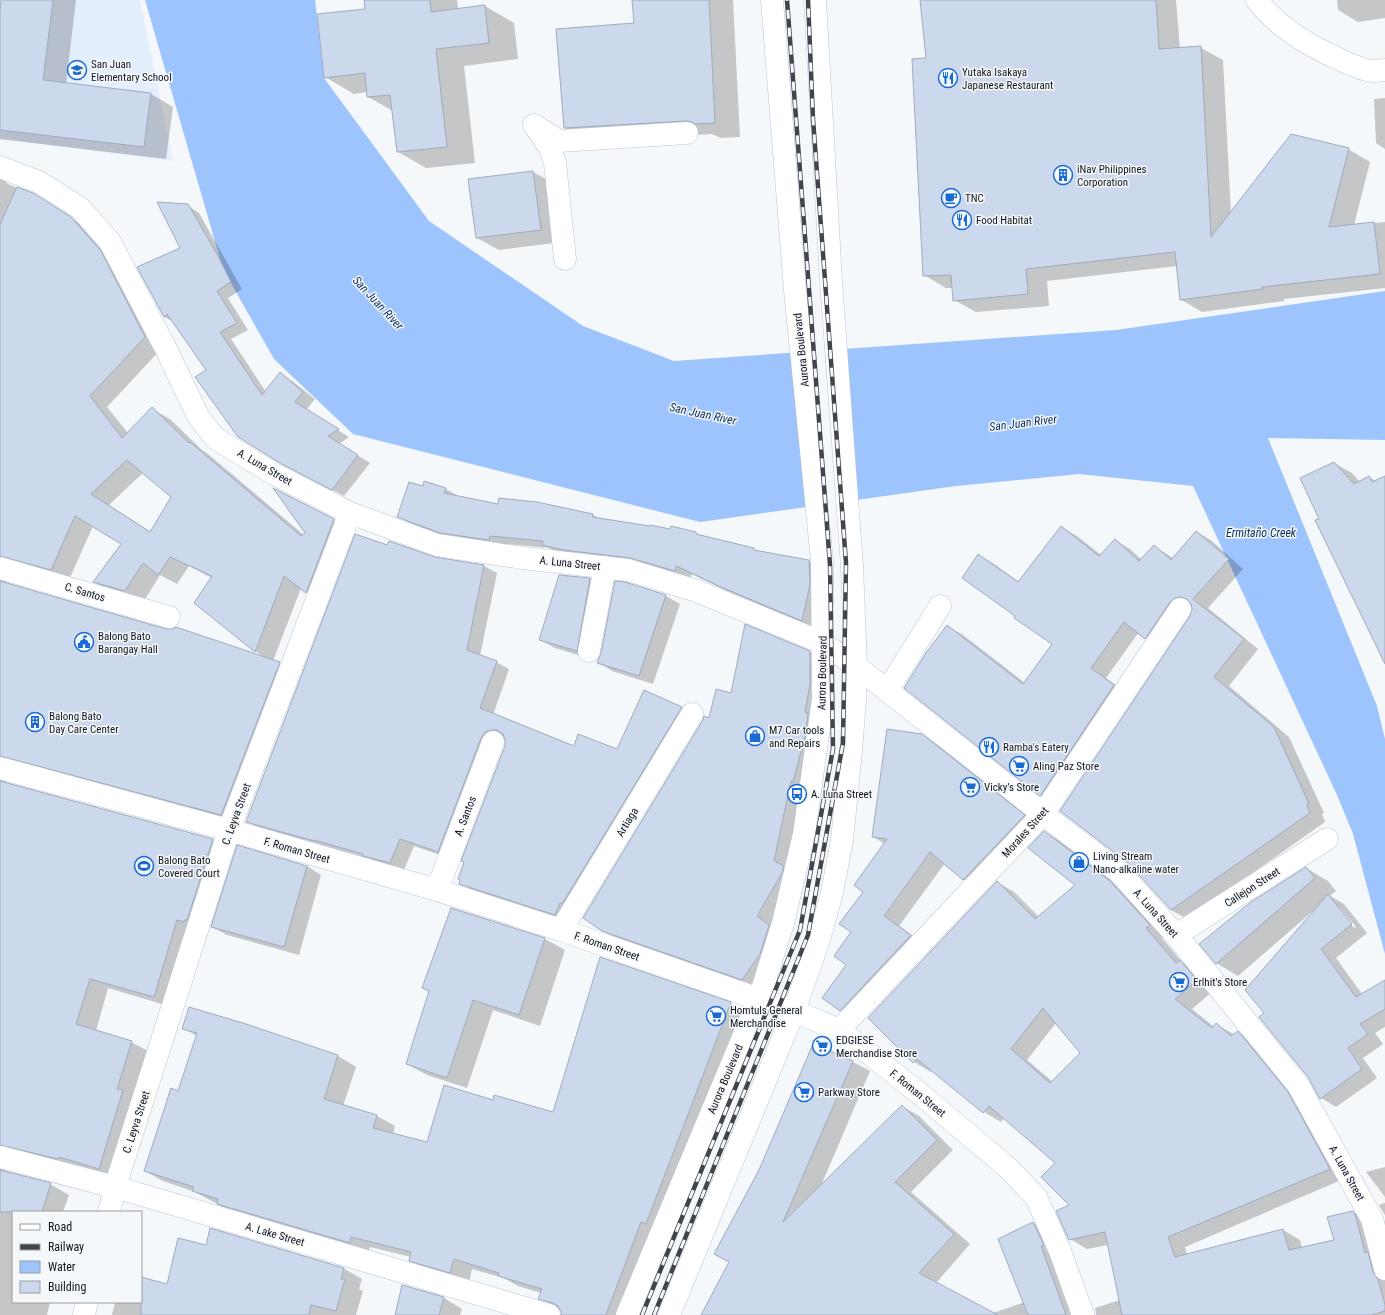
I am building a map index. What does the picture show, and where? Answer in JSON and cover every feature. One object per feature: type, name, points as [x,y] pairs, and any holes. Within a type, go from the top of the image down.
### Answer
[{"type":"street","name":"Aurora Boulevard","points":[[627,1315],[759,999],[783,923],[804,834],[823,699],[822,561],[795,290],[772,0]]},
{"type":"street","points":[[669,1315],[794,1011],[818,942],[830,900],[842,840],[851,751],[856,666],[852,566],[831,281],[815,0]]},
{"type":"street","points":[[1257,0],[1264,9],[1285,29],[1308,44],[1354,66],[1372,71],[1385,70]]},
{"type":"street","points":[[565,259],[555,163],[549,147],[534,125],[559,141],[687,132]]},
{"type":"street","name":"A. Luna Street","points":[[0,167],[39,182],[80,208],[110,242],[167,351],[198,416],[216,439],[274,474],[350,513],[437,545],[524,558],[628,570],[697,591],[823,643],[856,666],[1043,814],[1119,872],[1176,935],[1298,1085],[1372,1219],[1385,1269]]},
{"type":"street","name":"C. Leyva Street","points":[[109,1211],[229,830],[350,513]]},
{"type":"street","points":[[589,651],[605,567]]},
{"type":"street","name":"C. Santos","points":[[0,568],[169,617]]},
{"type":"street","points":[[887,691],[940,606]]},
{"type":"street","name":"Morales Street","points":[[839,1030],[1043,814],[1180,610]]},
{"type":"street","name":"Artiaga","points":[[561,930],[692,714]]},
{"type":"street","name":"A. Santos","points":[[437,890],[493,742]]},
{"type":"street","name":"F. Roman Street","points":[[0,768],[229,830],[437,890],[561,930],[794,1011],[839,1030],[919,1093],[1002,1162],[1036,1197],[1060,1251],[1083,1315]]},
{"type":"street","name":"Callejon Street","points":[[1176,935],[1327,839]]},
{"type":"street","name":"A. Lake Street","points":[[0,1157],[116,1187],[549,1315]]},
{"type":"street","points":[[84,1315],[87,1303]]},
{"type":"shaded area","name":"San Juan Elementary School","points":[[0,0],[140,0],[173,161],[0,139]]},
{"type":"water","points":[[145,0],[315,0],[324,78],[429,221],[583,326],[674,361],[1116,330],[1385,291],[1385,440],[1268,438],[1377,706],[1385,739],[1385,954],[1353,834],[1337,795],[1193,486],[1079,474],[956,486],[700,522],[353,434],[274,359],[223,269]]},
{"type":"pier","points":[[834,348],[846,504],[821,507],[809,349]]},
{"type":"building","points":[[1,0],[53,0],[43,80],[151,93],[144,147],[0,130]]},
{"type":"building","points":[[364,0],[430,0],[431,12],[485,5],[489,43],[436,49],[447,147],[397,152],[390,95],[367,97],[365,73],[324,78],[317,14],[365,9]]},
{"type":"building","points":[[632,0],[709,0],[715,123],[695,124],[686,121],[564,128],[556,29],[634,23]]},
{"type":"building","name":"iNav Philippines Corporation","points":[[920,0],[1156,0],[1159,49],[1201,46],[1211,237],[1291,134],[1349,148],[1329,227],[1374,222],[1380,274],[1262,287],[1263,289],[1180,300],[1175,252],[1026,269],[1028,294],[953,301],[951,275],[923,276],[912,59],[926,58]]},
{"type":"building","points":[[533,171],[541,230],[476,238],[468,179]]},
{"type":"building","points":[[17,187],[33,193],[71,217],[101,251],[145,337],[90,396],[122,438],[152,407],[189,443],[190,442],[301,536],[305,533],[273,488],[334,519],[306,593],[284,576],[255,652],[194,603],[212,576],[170,557],[158,575],[143,563],[125,591],[93,582],[121,544],[75,516],[51,570],[0,556],[0,224]],"holes":[[[127,460],[171,497],[150,532],[91,494]]]},
{"type":"building","points":[[157,202],[188,204],[217,254],[231,282],[217,291],[237,323],[220,332],[262,395],[280,372],[303,392],[295,402],[339,429],[328,436],[358,455],[332,490],[280,463],[238,437],[195,377],[206,370],[167,314],[164,317],[137,267],[180,248]]},
{"type":"building","points":[[1334,462],[1354,484],[1369,476],[1372,482],[1385,476],[1385,664],[1315,520],[1319,519],[1300,478]]},
{"type":"building","points":[[424,481],[446,488],[444,493],[498,504],[499,498],[537,502],[593,514],[592,517],[670,529],[671,526],[696,532],[696,534],[754,548],[754,550],[809,560],[810,584],[802,621],[721,587],[676,566],[675,571],[630,558],[564,550],[542,545],[543,541],[490,536],[489,540],[440,533],[397,517],[409,482],[423,486]]},
{"type":"building","points":[[1061,526],[1099,556],[1115,539],[1139,561],[1154,545],[1171,560],[1196,531],[1229,559],[1193,599],[1244,639],[1214,677],[1274,727],[1309,804],[1307,805],[1310,813],[1171,910],[1127,862],[1060,811],[1190,616],[1192,609],[1191,604],[1187,599],[1180,597],[1175,598],[1170,602],[1145,639],[1124,622],[1091,668],[1114,685],[1040,796],[904,688],[926,653],[947,625],[1023,684],[1052,644],[1014,618],[1015,616],[962,578],[978,554],[1018,582]]},
{"type":"building","points":[[355,534],[387,545],[389,541],[435,557],[484,565],[467,650],[497,661],[480,708],[574,746],[578,734],[617,749],[644,690],[682,707],[562,904],[560,903],[555,915],[459,884],[460,880],[458,879],[464,862],[461,861],[505,746],[503,734],[497,730],[485,732],[481,738],[438,852],[400,839],[390,863],[314,840],[246,822]]},
{"type":"building","points":[[559,575],[590,578],[577,651],[539,640]]},
{"type":"building","points":[[0,581],[166,629],[176,627],[280,662],[221,815],[0,756]]},
{"type":"building","points":[[615,581],[625,582],[666,595],[639,676],[597,663],[601,653]]},
{"type":"building","points":[[745,624],[810,651],[810,684],[805,712],[808,713],[805,736],[793,782],[791,781],[774,861],[784,866],[782,873],[757,916],[769,925],[760,954],[742,980],[602,931],[583,918],[704,716],[709,718],[716,689],[731,693]]},
{"type":"building","points":[[887,729],[922,734],[1025,815],[963,880],[930,852],[884,916],[911,935],[840,1011],[822,998],[846,965],[834,956],[851,932],[839,924],[863,892],[854,885],[887,839],[872,837]]},
{"type":"building","points":[[0,781],[213,839],[187,920],[184,920],[184,922],[177,920],[154,997],[90,979],[76,1024],[132,1041],[117,1089],[123,1090],[99,1169],[59,1157],[58,1159],[0,1145]]},
{"type":"building","points":[[1044,831],[1110,881],[1150,925],[1146,928],[1176,963],[1180,960],[1197,980],[1175,999],[1212,1028],[1216,1023],[1231,1036],[1238,1031],[1288,1092],[1330,1169],[1168,1237],[1175,1257],[1283,1229],[1289,1250],[1334,1240],[1327,1217],[1353,1211],[1356,1217],[1365,1253],[1368,1252],[1373,1272],[1378,1279],[1385,1305],[1385,1311],[1372,1315],[1122,1315],[1105,1232],[1069,1240],[1056,1211],[1069,1205],[1041,1177],[1055,1163],[989,1106],[983,1113],[917,1059],[913,1063],[868,1018],[997,881],[1035,919],[1075,885],[1028,848]],"holes":[[[1043,1008],[1080,1053],[1050,1083],[1011,1049]]]},
{"type":"building","points":[[237,845],[307,866],[284,947],[211,927]]},
{"type":"building","points":[[1306,867],[1315,878],[1216,964],[1199,944],[1251,902]]},
{"type":"building","points":[[1328,894],[1352,924],[1321,949],[1356,997],[1385,980],[1385,1009],[1360,1024],[1368,1034],[1348,1048],[1362,1069],[1320,1099],[1308,1077],[1259,1017],[1264,1013],[1245,990]]},
{"type":"building","points":[[451,908],[545,938],[519,1015],[473,1000],[447,1078],[406,1064],[429,991],[422,988]]},
{"type":"building","points":[[600,957],[731,1002],[646,1224],[641,1222],[606,1315],[561,1315],[558,1306],[538,1299],[542,1289],[498,1276],[499,1273],[454,1259],[450,1273],[409,1261],[411,1252],[351,1237],[350,1243],[217,1204],[218,1199],[192,1191],[194,1187],[144,1171],[171,1088],[178,1091],[197,1033],[182,1029],[189,1007],[243,1023],[338,1055],[324,1099],[377,1115],[373,1128],[427,1142],[444,1085],[493,1100],[494,1095],[553,1112]]},
{"type":"building","points":[[813,1044],[853,1061],[783,1222],[902,1105],[937,1140],[895,1182],[954,1234],[919,1273],[998,1315],[701,1315],[729,1262],[714,1254],[759,1170]]},
{"type":"building","points":[[0,1170],[51,1183],[42,1211],[0,1212]]},
{"type":"building","points":[[1033,1222],[1044,1245],[1041,1246],[1066,1315],[1028,1315],[998,1239]]},
{"type":"building","points":[[210,1228],[344,1268],[341,1279],[345,1279],[336,1311],[311,1305],[309,1315],[141,1315],[142,1277],[167,1284],[178,1238],[206,1245]]},
{"type":"building","points":[[402,1285],[444,1297],[439,1315],[395,1315]]},
{"type":"railway","points":[[642,1315],[800,930],[833,749],[830,565],[787,0]]},
{"type":"railway","points":[[654,1315],[808,935],[843,743],[846,563],[813,119],[808,0]]},
{"type":"place","name":"San Juan Elementary School","points":[[77,70]]},
{"type":"place","name":"Yutaka Isakaya Japanese Restaurant","points":[[948,78]]},
{"type":"place","name":"iNav Philippines Corporation","points":[[1063,175]]},
{"type":"place","name":"TNC","points":[[951,198]]},
{"type":"place","name":"Food Habitat","points":[[962,220]]},
{"type":"place","name":"Balong Bato Barangay Hall","points":[[84,642]]},
{"type":"place","name":"Balong Bato Day Care Center","points":[[35,722]]},
{"type":"place","name":"M7 Car tools and Repairs","points":[[755,736]]},
{"type":"place","name":"Ramba's Eatery","points":[[989,747]]},
{"type":"place","name":"Aling Paz Store","points":[[1019,766]]},
{"type":"place","name":"Vicky's Store","points":[[970,787]]},
{"type":"place","name":"A. Luna Street","points":[[797,794]]},
{"type":"place","name":"Living Stream Nano-alkaline water","points":[[1079,862]]},
{"type":"place","name":"Balong Bato Covered Court","points":[[144,866]]},
{"type":"place","name":"Erlhit's Store","points":[[1179,982]]},
{"type":"place","name":"Homtuls General Merchandise","points":[[716,1016]]},
{"type":"place","name":"EDGIESE Merchandise Store","points":[[822,1046]]},
{"type":"place","name":"Parkway Store","points":[[804,1092]]},
{"type":"water label","name":"San Juan River","points":[[378,303]]},
{"type":"water label","name":"San Juan River","points":[[703,414]]},
{"type":"water label","name":"San Juan River","points":[[1023,423]]},
{"type":"water label","name":"Ermitaño Creek","points":[[1261,533]]}]
